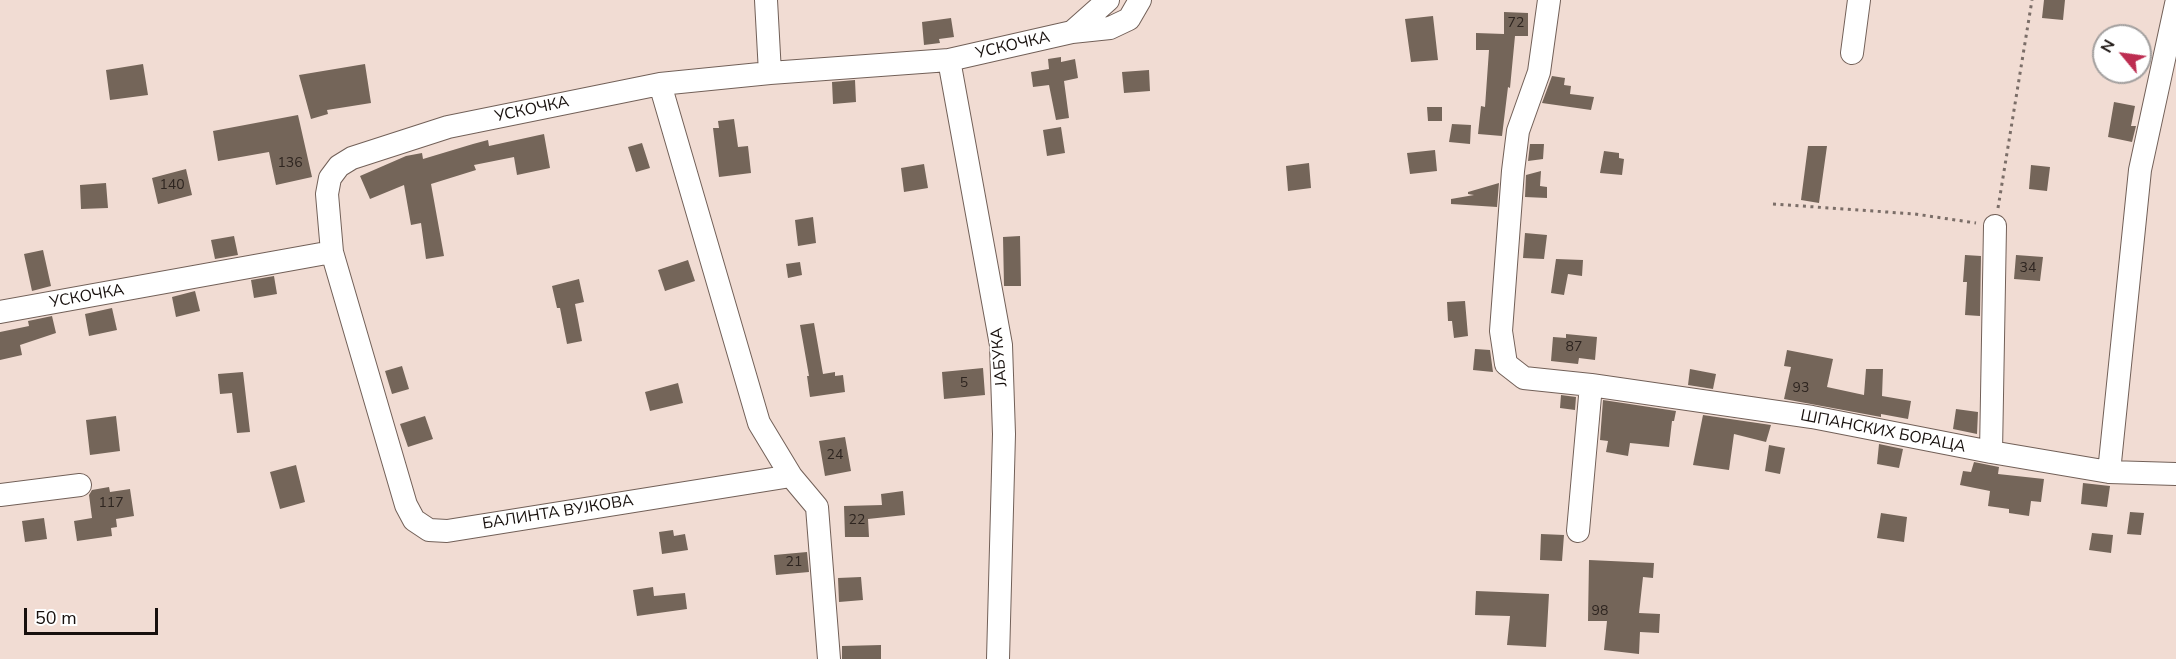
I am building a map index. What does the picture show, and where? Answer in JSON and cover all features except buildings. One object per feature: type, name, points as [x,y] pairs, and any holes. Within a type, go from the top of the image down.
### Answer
[{"type":"street","points":[[766,0],[770,73]]},
{"type":"street","points":[[1072,32],[1108,0]]},
{"type":"street","name":"УСКОЧКА","points":[[0,312],[332,252],[327,194],[330,178],[339,166],[352,158],[448,127],[660,84],[770,73],[949,60],[1072,32],[1110,28],[1129,19],[1140,0]]},
{"type":"street","name":"ШПАНСКИХ БОРАЦА","points":[[1549,0],[1539,72],[1518,131],[1501,331],[1506,364],[1524,378],[1591,385],[1812,417],[1991,452],[2109,472],[2176,474]]},
{"type":"street","points":[[1852,53],[1859,0]]},
{"type":"street","points":[[2109,472],[2140,170],[2176,4]]},
{"type":"street","name":"ЈАБУКА","points":[[949,60],[1001,345],[1004,434],[998,659]]},
{"type":"street","points":[[660,84],[759,423],[791,476],[817,507],[829,659]]},
{"type":"street","points":[[1991,452],[1995,226]]},
{"type":"street","name":"БАЛИНТА ВУЈКОВА","points":[[332,252],[406,505],[414,520],[429,530],[447,531],[791,476]]},
{"type":"street","points":[[1578,531],[1591,385]]},
{"type":"street","points":[[0,495],[80,485]]},
{"type":"path","points":[[1773,204],[1915,214],[1995,226],[2032,0]]}]
